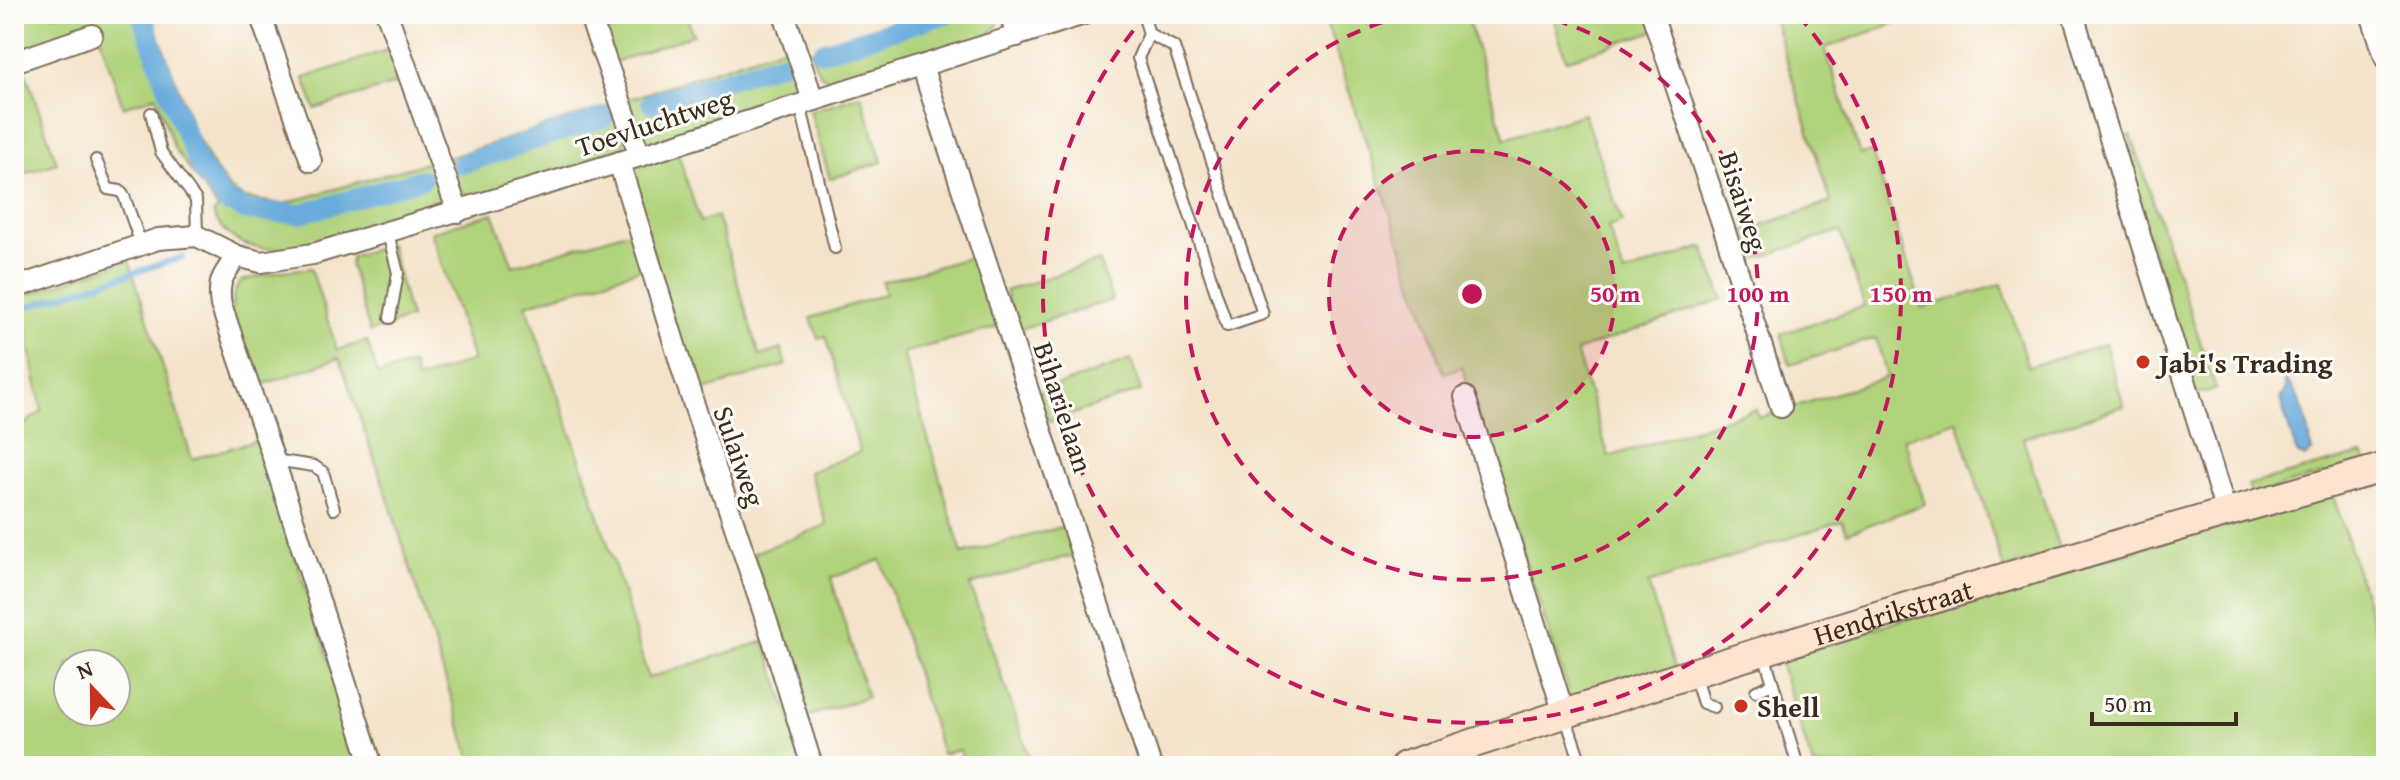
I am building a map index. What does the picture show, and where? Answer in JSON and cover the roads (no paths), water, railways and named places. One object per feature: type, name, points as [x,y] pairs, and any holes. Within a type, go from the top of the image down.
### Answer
[{"type":"street","points":[[260,14],[311,161]]},
{"type":"street","points":[[387,14],[458,212]]},
{"type":"street","points":[[589,14],[640,156]]},
{"type":"street","points":[[784,14],[806,102]]},
{"type":"street","points":[[1010,14],[1017,36]]},
{"type":"street","name":"Toevluchtweg","points":[[237,256],[261,262],[313,254],[388,233],[1084,14]]},
{"type":"street","name":"Bisaiweg","points":[[1652,14],[1781,407]]},
{"type":"street","points":[[2073,14],[2226,512]]},
{"type":"street","points":[[2371,14],[2386,59]]},
{"type":"street","points":[[14,62],[92,35]]},
{"type":"street","name":"Biharielaan","points":[[922,66],[1151,766]]},
{"type":"street","name":"Sulaiweg","points":[[619,162],[684,375],[812,766]]},
{"type":"street","points":[[14,288],[158,239],[197,236],[237,256],[222,276],[219,288],[221,305],[372,766]]},
{"type":"street","points":[[1465,397],[1564,714]]},
{"type":"street","name":"Hendrikstraat","points":[[1405,766],[1461,757],[1564,714],[1693,673],[2226,512],[2386,467]]},
{"type":"lane","points":[[1143,14],[1149,34],[1138,58],[1227,326],[1263,314],[1174,47],[1149,34]]},
{"type":"lane","points":[[806,102],[835,248]]},
{"type":"lane","points":[[151,113],[161,152],[196,200],[197,236]]},
{"type":"lane","points":[[96,160],[108,189],[120,191],[124,196],[141,244]]},
{"type":"lane","points":[[388,233],[398,273],[390,318]]},
{"type":"lane","points":[[274,460],[314,466],[323,472],[334,509]]},
{"type":"lane","points":[[1763,652],[1798,766]]},
{"type":"lane","points":[[1693,673],[1703,703],[1714,707]]},
{"type":"lane","points":[[1756,691],[1773,684]]},
{"type":"lane","points":[[1564,714],[1582,766]]},
{"type":"water","points":[[2285,380],[2297,395],[2307,423],[2312,452],[2305,457],[2296,451],[2280,399],[2285,391]]},
{"type":"waterway","points":[[141,14],[199,165],[225,200],[247,211],[300,214],[422,179]]},
{"type":"waterway","points":[[822,52],[946,14]]},
{"type":"waterway","points":[[651,103],[781,63]]},
{"type":"waterway","points":[[462,164],[605,117]]},
{"type":"waterway","points":[[225,200],[225,210]]},
{"type":"waterway","points":[[14,311],[183,257]]},
{"type":"place","name":"Jabi's Trading","points":[[2143,362]]},
{"type":"place","name":"Shell","points":[[1741,706]]}]
